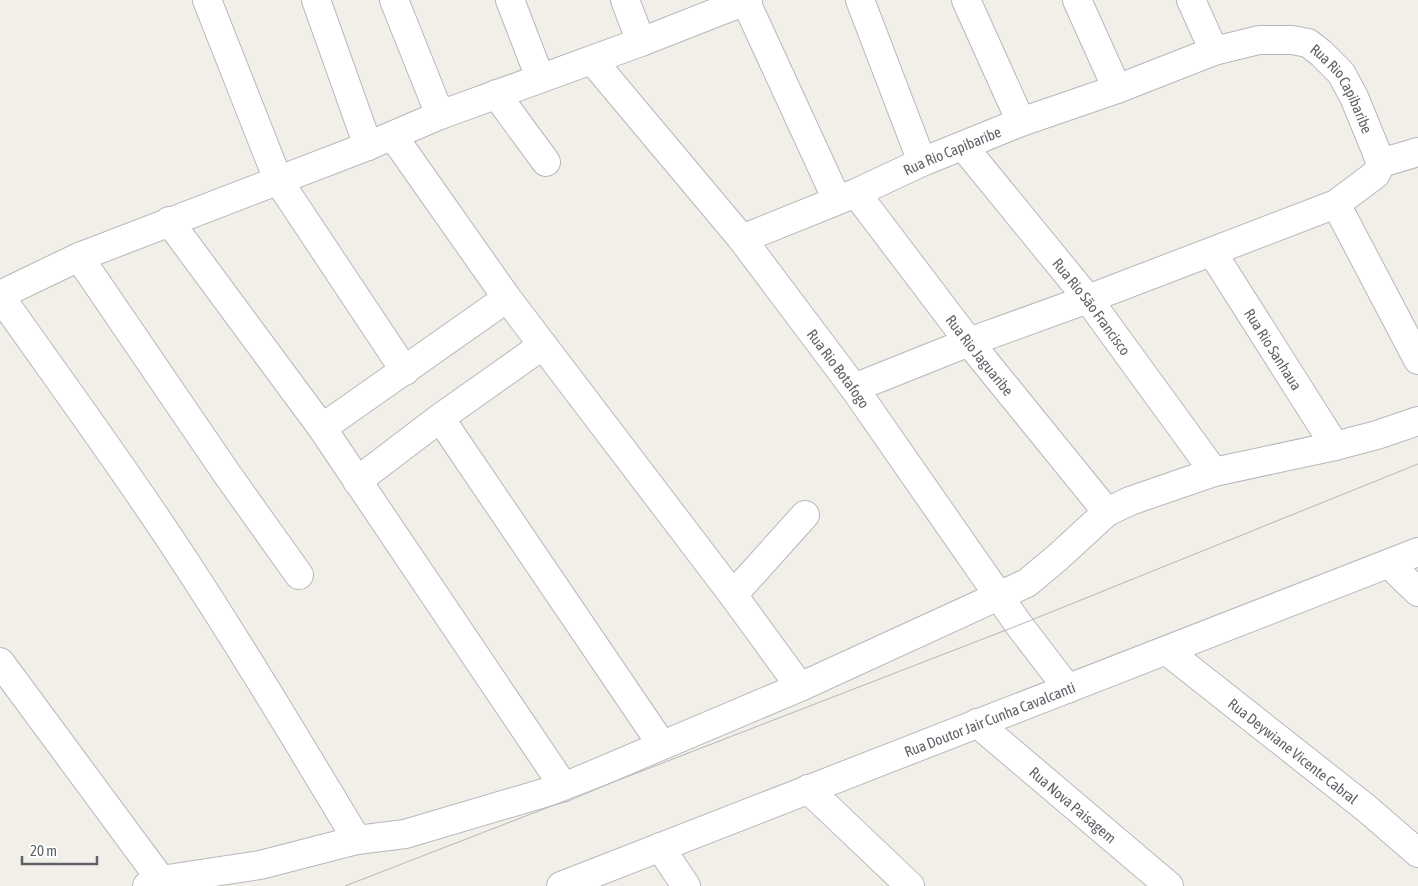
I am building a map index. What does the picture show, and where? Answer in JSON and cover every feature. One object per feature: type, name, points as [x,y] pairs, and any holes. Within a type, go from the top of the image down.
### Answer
[{"type":"street","points":[[207,0],[278,180],[405,371]]},
{"type":"street","points":[[316,0],[381,141],[543,345],[733,595],[800,687]]},
{"type":"street","points":[[394,0],[440,115]]},
{"type":"street","points":[[510,0],[540,78]]},
{"type":"street","points":[[625,0],[641,42]]},
{"type":"street","points":[[357,840],[273,699],[181,556],[93,426],[3,306],[79,257],[381,141],[440,115],[641,42],[746,0]]},
{"type":"street","name":"Rua Rio Jaguaribe","points":[[746,0],[847,196],[1108,512]]},
{"type":"street","points":[[860,0],[922,162]]},
{"type":"street","points":[[966,0],[1021,122]]},
{"type":"street","points":[[1077,0],[1117,89]]},
{"type":"street","points":[[1191,0],[1214,50]]},
{"type":"street","name":"Rua Rio Capibaribe","points":[[742,239],[1021,122],[1117,89],[1214,50],[1259,40],[1292,40],[1308,43],[1321,52],[1341,73],[1354,97],[1381,164]]},
{"type":"street","name":"Rua Rio Botafogo","points":[[592,60],[742,239],[854,388],[999,597],[1068,690]]},
{"type":"street","points":[[496,94],[546,162]]},
{"type":"street","name":"Rua Rio São Francisco","points":[[963,146],[1088,300],[1214,472]]},
{"type":"street","points":[[854,388],[969,342],[1088,300],[1336,204],[1376,174],[1381,164],[1418,152]]},
{"type":"street","points":[[1336,204],[1418,360]]},
{"type":"street","points":[[169,222],[322,428],[564,787]]},
{"type":"street","name":"Rua Rio Sanhaua","points":[[1212,252],[1335,446]]},
{"type":"street","points":[[79,257],[298,575]]},
{"type":"street","points":[[322,428],[506,298]]},
{"type":"street","points":[[358,481],[440,418],[543,345]]},
{"type":"street","points":[[440,418],[662,745]]},
{"type":"street","points":[[0,662],[154,883],[198,880],[357,840],[405,834],[564,787],[800,687],[1027,583],[1108,512],[1130,501],[1214,472],[1335,446],[1376,435],[1418,420]]},
{"type":"street","points":[[733,595],[805,515]]},
{"type":"street","name":"Rua Doutor Jair Cunha Cavalcanti","points":[[561,886],[1418,552]]},
{"type":"street","points":[[1388,564],[1418,592]]},
{"type":"street","name":"Rua Deywiane Vicente Cabral","points":[[1167,651],[1358,802],[1418,853]]},
{"type":"street","name":"Rua Nova Paisagem","points":[[977,723],[1169,886]]},
{"type":"street","points":[[808,789],[910,886]]},
{"type":"street","points":[[660,847],[686,886]]},
{"type":"tram line","points":[[345,886],[1019,625],[1418,464]]}]
